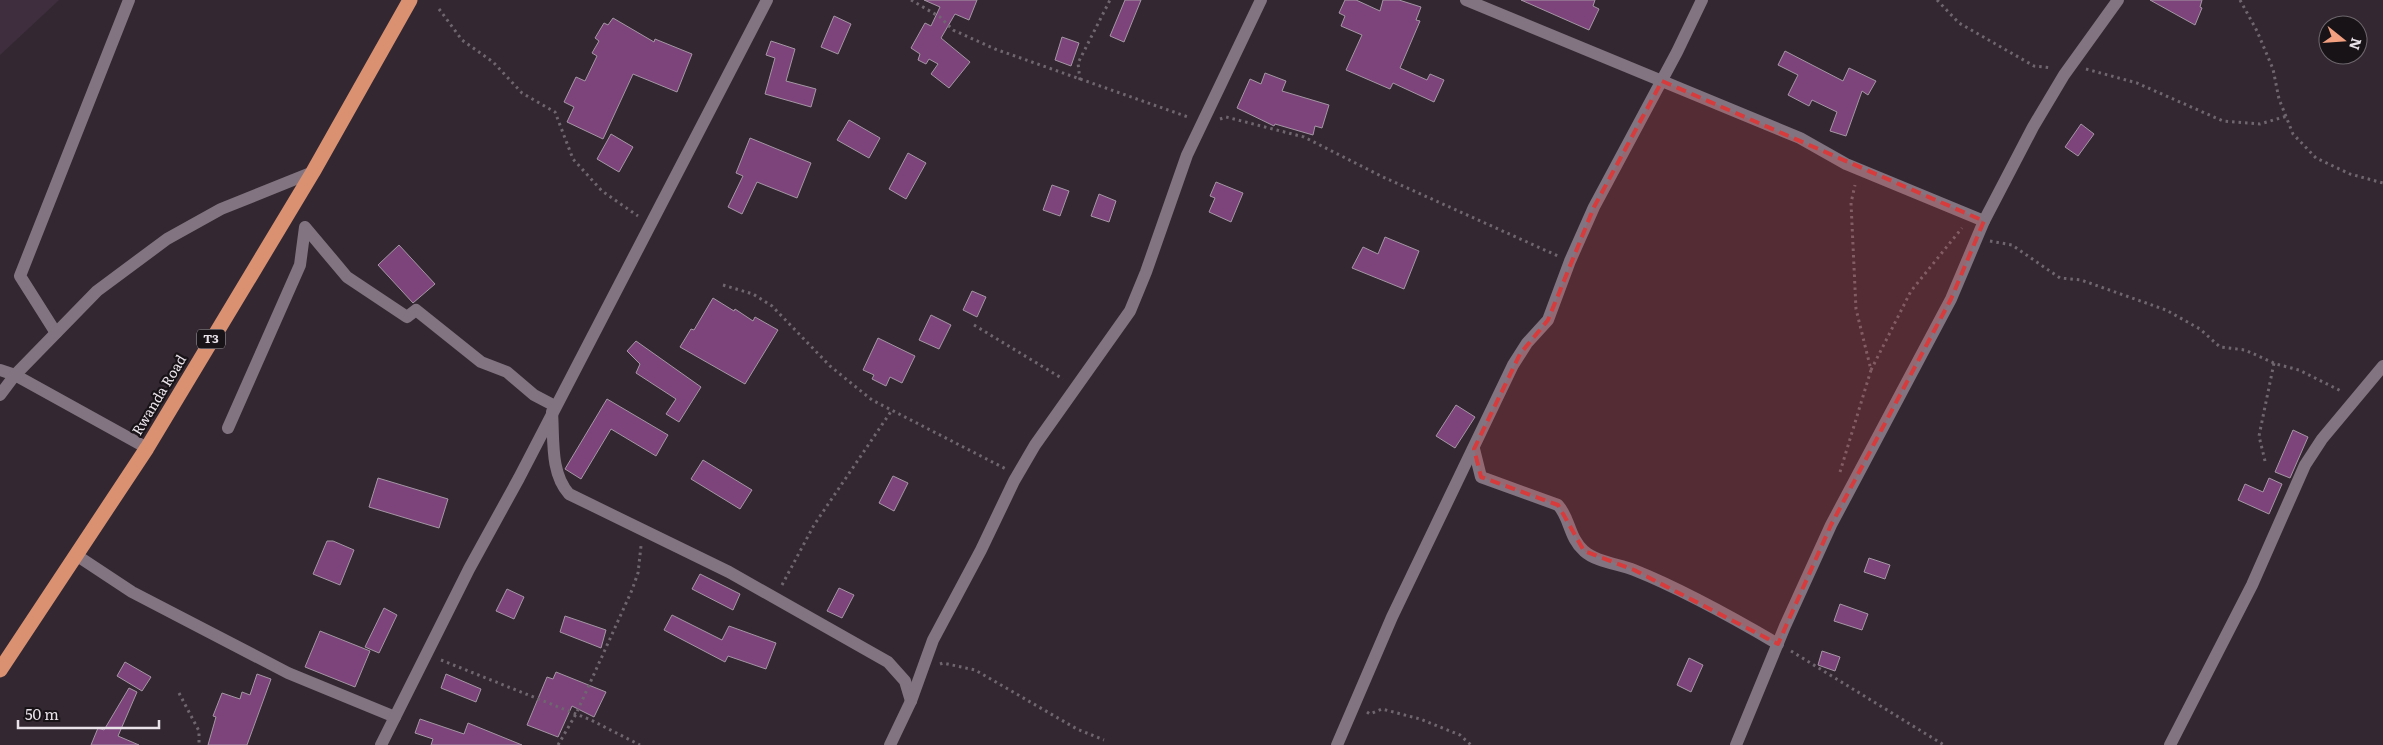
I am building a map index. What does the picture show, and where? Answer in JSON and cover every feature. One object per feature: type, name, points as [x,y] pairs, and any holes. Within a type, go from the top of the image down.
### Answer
[{"type":"highway","name":"Rwanda Road","points":[[0,670],[147,448],[313,172],[410,0]]},
{"type":"street","points":[[56,333],[20,276],[129,0]]},
{"type":"street","points":[[381,745],[469,569],[767,0]]},
{"type":"street","points":[[890,745],[911,701],[933,640],[1017,475],[1035,445],[1130,311],[1146,272],[1187,155],[1261,0]]},
{"type":"street","points":[[1466,0],[1800,138],[1859,169],[1984,220]]},
{"type":"street","points":[[1337,745],[1392,618],[1513,365],[1527,343],[1548,320],[1570,261],[1594,207],[1662,81],[1702,0]]},
{"type":"street","points":[[1736,745],[1831,524],[1951,299],[1984,220],[2033,126],[2070,66],[2118,0]]},
{"type":"street","points":[[0,395],[15,375],[97,291],[166,239],[221,209],[313,172]]},
{"type":"street","points":[[228,428],[300,264],[304,227],[348,277],[407,317],[416,310],[480,362],[507,372],[554,409]]},
{"type":"street","points":[[2170,745],[2252,585],[2305,465],[2322,439],[2383,366]]},
{"type":"street","points":[[0,370],[15,375],[147,448]]},
{"type":"street","points":[[554,409],[557,472],[564,489],[569,494],[642,529],[775,598],[888,662],[904,681],[911,701]]},
{"type":"street","points":[[1474,449],[1481,477],[1558,505],[1563,510],[1570,532],[1584,551],[1634,570],[1712,608],[1778,644]]},
{"type":"street","points":[[76,555],[132,592],[288,673],[395,716]]},
{"type":"path","points":[[911,0],[940,17],[953,30],[1018,58],[1137,98],[1201,123],[1226,118],[1304,137],[1383,177],[1570,261]]},
{"type":"path","points":[[1080,80],[1078,63],[1110,0]]},
{"type":"path","points":[[1937,0],[1959,23],[2034,66],[2055,69]]},
{"type":"path","points":[[2240,0],[2257,31],[2273,69],[2279,99],[2293,134],[2316,158],[2350,174],[2383,183]]},
{"type":"path","points":[[439,9],[462,40],[493,62],[522,93],[555,112],[573,159],[602,191],[650,225]]},
{"type":"path","points":[[2070,66],[2137,83],[2223,121],[2260,124],[2287,116]]},
{"type":"path","points":[[1859,169],[1851,204],[1853,260],[1856,309],[1871,370]]},
{"type":"path","points":[[1839,476],[1871,370],[1911,291],[1943,254],[1971,215]]},
{"type":"path","points":[[1978,236],[1997,244],[2012,245],[2060,278],[2081,280],[2166,310],[2200,329],[2220,347],[2245,350],[2274,363],[2299,370],[2342,392],[2352,402]]},
{"type":"path","points":[[723,285],[753,294],[772,306],[830,366],[872,400],[1017,475]]},
{"type":"path","points":[[974,325],[1076,388]]},
{"type":"path","points":[[2265,461],[2259,436],[2274,363]]},
{"type":"path","points":[[775,598],[814,525],[892,410]]},
{"type":"path","points":[[558,745],[576,714],[632,590],[638,573],[642,529]]},
{"type":"path","points":[[1778,644],[1944,745]]},
{"type":"path","points":[[427,654],[576,714],[640,745]]},
{"type":"path","points":[[921,673],[943,663],[975,670],[1077,729],[1104,740]]},
{"type":"path","points":[[179,693],[199,731],[200,745]]},
{"type":"path","points":[[1355,703],[1370,714],[1382,709],[1420,718],[1460,735],[1471,745]]},
{"type":"highlighted area","points":[[1662,81],[1984,221],[1951,299],[1831,525],[1778,644],[1634,570],[1584,551],[1558,505],[1481,477],[1474,449],[1520,354],[1548,320],[1594,207]]},
{"type":"shaded area","points":[[0,0],[59,0],[0,55]]},
{"type":"building","points":[[924,0],[977,0],[969,20],[955,14],[941,38],[970,62],[949,88],[931,74],[938,64],[929,59],[926,64],[918,60],[920,54],[911,48],[925,23],[931,26],[940,7]]},
{"type":"building","points":[[1125,0],[1141,0],[1124,42],[1110,36]]},
{"type":"building","points":[[1345,0],[1356,0],[1380,11],[1383,0],[1399,0],[1421,7],[1416,20],[1420,21],[1400,68],[1427,80],[1430,74],[1444,80],[1434,102],[1393,83],[1390,89],[1346,70],[1362,35],[1341,26],[1345,16],[1339,13]]},
{"type":"building","points":[[1521,0],[1595,0],[1593,6],[1599,9],[1589,30]]},
{"type":"building","points":[[2150,0],[2202,0],[2200,7],[2202,8],[2195,25]]},
{"type":"building","points":[[834,16],[851,24],[838,54],[821,47]]},
{"type":"building","points":[[613,18],[654,42],[655,39],[692,54],[677,92],[633,74],[603,139],[567,122],[574,107],[564,102],[576,77],[585,81],[597,56],[592,53],[599,41],[595,38],[604,23],[608,25]]},
{"type":"building","points":[[1062,37],[1079,43],[1071,66],[1055,60]]},
{"type":"building","points":[[771,41],[795,49],[786,81],[816,89],[811,107],[765,94],[775,58],[766,55]]},
{"type":"building","points":[[1785,51],[1843,81],[1849,68],[1876,81],[1868,95],[1862,91],[1846,136],[1830,131],[1837,112],[1812,100],[1809,106],[1788,95],[1798,75],[1778,65]]},
{"type":"building","points":[[1265,73],[1286,81],[1282,91],[1329,105],[1322,128],[1315,126],[1313,135],[1275,124],[1274,126],[1237,108],[1250,79],[1261,84]]},
{"type":"building","points":[[849,120],[880,138],[869,158],[837,140]]},
{"type":"building","points":[[2081,124],[2094,134],[2078,156],[2065,147]]},
{"type":"building","points":[[611,134],[633,147],[619,172],[597,159]]},
{"type":"building","points":[[750,138],[811,163],[797,198],[757,182],[742,214],[728,207],[743,176],[736,173]]},
{"type":"building","points":[[908,153],[926,163],[906,199],[889,189]]},
{"type":"building","points":[[1216,182],[1243,193],[1231,222],[1209,212],[1215,198],[1210,196]]},
{"type":"building","points":[[1052,185],[1069,191],[1060,216],[1043,210]]},
{"type":"building","points":[[1099,194],[1116,201],[1109,222],[1091,216]]},
{"type":"building","points":[[1385,237],[1419,251],[1404,289],[1352,268],[1363,247],[1378,254]]},
{"type":"building","points":[[399,245],[435,284],[413,303],[378,265]]},
{"type":"building","points":[[972,291],[986,297],[977,317],[963,310]]},
{"type":"building","points":[[713,298],[753,321],[755,317],[778,330],[745,384],[680,347],[691,329],[694,330]]},
{"type":"building","points":[[931,315],[951,325],[939,349],[919,340]]},
{"type":"building","points":[[878,338],[915,356],[902,383],[890,377],[886,386],[872,379],[874,375],[863,370]]},
{"type":"building","points":[[636,341],[701,387],[679,422],[666,414],[676,399],[636,373],[640,364],[627,351]]},
{"type":"building","points":[[607,399],[668,435],[656,456],[611,429],[581,479],[565,469]]},
{"type":"building","points":[[1456,405],[1475,417],[1455,448],[1436,436]]},
{"type":"building","points":[[2293,430],[2308,437],[2290,478],[2275,472]]},
{"type":"building","points":[[703,460],[752,490],[740,509],[691,479]]},
{"type":"building","points":[[893,476],[908,483],[894,511],[879,503]]},
{"type":"building","points":[[378,478],[448,499],[439,528],[369,507]]},
{"type":"building","points":[[2269,478],[2282,484],[2269,514],[2238,500],[2245,484],[2263,492]]},
{"type":"building","points":[[327,541],[333,541],[354,550],[340,585],[313,574]]},
{"type":"building","points":[[1869,558],[1890,565],[1885,579],[1864,572]]},
{"type":"building","points":[[700,574],[740,594],[733,610],[692,589]]},
{"type":"building","points":[[839,588],[854,595],[842,618],[827,611]]},
{"type":"building","points":[[507,589],[524,597],[514,619],[496,611]]},
{"type":"building","points":[[1840,604],[1868,614],[1862,630],[1834,621]]},
{"type":"building","points":[[384,608],[397,615],[379,653],[365,647]]},
{"type":"building","points":[[672,615],[722,640],[729,626],[776,643],[766,669],[728,656],[725,662],[664,630]]},
{"type":"building","points":[[565,616],[606,630],[601,648],[560,632]]},
{"type":"building","points":[[320,631],[370,651],[355,687],[305,667]]},
{"type":"building","points":[[1822,651],[1840,657],[1835,671],[1818,665]]},
{"type":"building","points":[[1689,658],[1703,665],[1691,692],[1677,685]]},
{"type":"building","points":[[125,662],[151,677],[142,691],[117,676]]},
{"type":"building","points":[[556,672],[606,692],[594,717],[572,706],[558,737],[527,725],[547,677],[553,679]]},
{"type":"building","points":[[257,674],[271,679],[247,745],[208,745],[216,717],[213,716],[222,693],[240,699],[242,692],[250,695]]},
{"type":"building","points":[[446,674],[481,689],[476,702],[441,688]]},
{"type":"building","points":[[129,688],[137,692],[118,736],[139,745],[91,745],[98,728],[104,730]]},
{"type":"building","points":[[420,719],[464,734],[468,723],[522,745],[431,745],[433,739],[415,733]]}]
